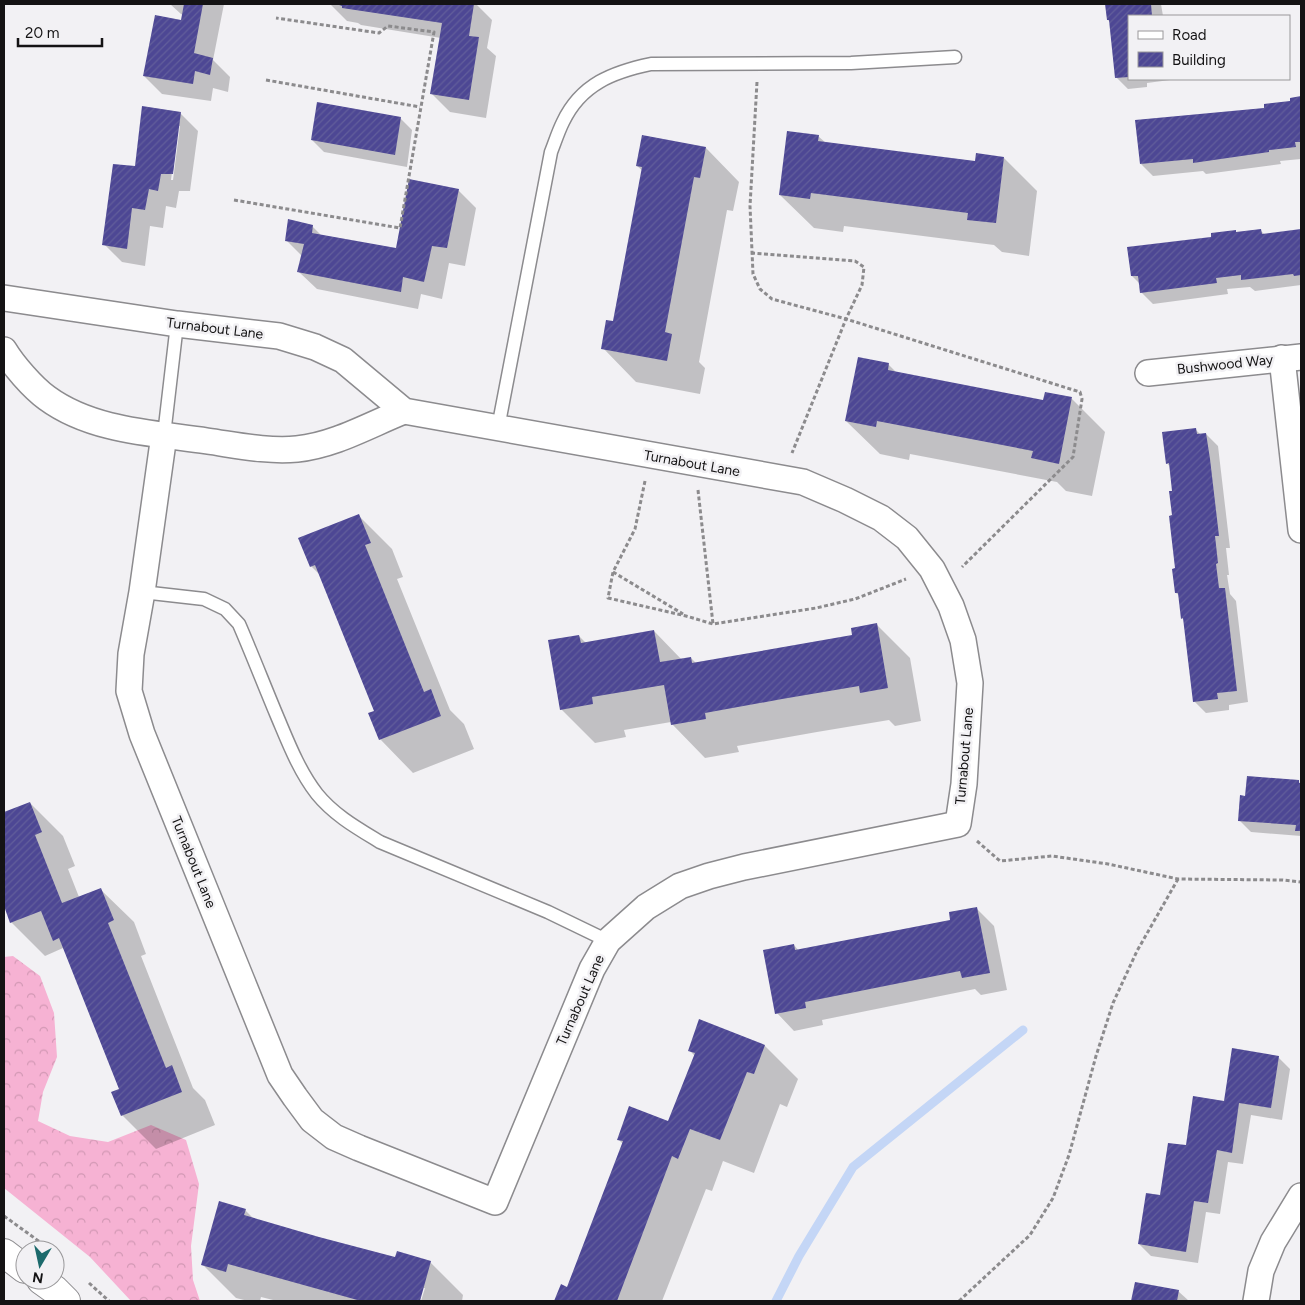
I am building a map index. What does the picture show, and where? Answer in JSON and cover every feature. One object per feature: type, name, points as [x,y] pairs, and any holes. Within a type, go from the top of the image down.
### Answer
[{"type":"main road","points":[[4,1253],[15,1261]]},
{"type":"main road","points":[[55,1290],[66,1301]]},
{"type":"street","name":"Turnabout Lane","points":[[4,298],[177,324],[279,336],[343,360],[404,411],[803,482],[882,518],[907,538],[936,578],[951,606],[963,640],[970,683],[964,784],[958,824],[744,866],[680,886],[646,907],[608,940],[592,969],[495,1202],[334,1137],[312,1120],[280,1075],[142,734],[129,691],[131,654],[142,592],[164,435]]},
{"type":"street","points":[[4,350],[10,361],[46,398],[77,415],[110,426],[164,435],[263,448],[297,449],[349,435],[404,411]]},
{"type":"street","points":[[1292,358],[1301,530]]},
{"type":"street","name":"Bushwood Way","points":[[1148,373],[1292,358]]},
{"type":"street","points":[[1256,1301],[1261,1271],[1273,1242],[1301,1196]]},
{"type":"lane","points":[[498,428],[552,152],[563,121],[579,98],[599,80],[626,70],[651,64],[851,63],[955,57]]},
{"type":"lane","points":[[164,435],[177,324]]},
{"type":"lane","points":[[142,592],[204,599],[225,609],[239,624],[289,745],[303,771],[316,793],[348,822],[380,842],[548,912],[608,940]]},
{"type":"path","points":[[234,200],[400,228],[434,32],[388,26],[379,33],[276,18]]},
{"type":"path","points":[[651,456],[635,529],[613,572],[608,598],[713,624],[816,608],[936,578],[1073,457],[1082,399],[1080,392],[846,319],[772,299],[760,288],[753,274],[750,206],[758,64]]},
{"type":"path","points":[[266,80],[420,108]]},
{"type":"path","points":[[751,253],[855,262],[864,267],[862,285],[846,319],[782,479]]},
{"type":"path","points":[[695,463],[713,624]]},
{"type":"path","points":[[613,572],[686,616]]},
{"type":"path","points":[[958,824],[1000,861],[1052,856],[1108,864],[1178,879],[1283,880],[1301,882]]},
{"type":"path","points":[[959,1301],[1030,1235],[1052,1198],[1069,1155],[1096,1056],[1113,1003],[1137,951],[1178,879]]},
{"type":"path","points":[[4,1216],[38,1240]]},
{"type":"green space","points":[[13,956],[40,976],[54,1013],[57,1057],[43,1092],[38,1121],[70,1136],[108,1142],[151,1125],[186,1140],[199,1184],[191,1246],[193,1280],[200,1301],[131,1301],[90,1257],[4,1188],[4,957]]},
{"type":"building","points":[[184,4],[203,4],[194,53],[213,58],[210,75],[195,71],[193,84],[143,76],[155,15],[181,20]]},
{"type":"building","points":[[336,4],[474,4],[469,36],[479,37],[469,100],[430,94],[442,23],[342,8],[342,6]]},
{"type":"building","points":[[1105,4],[1151,4],[1152,15],[1128,15],[1128,77],[1115,78],[1109,20],[1107,20]]},
{"type":"building","points":[[1301,96],[1301,142],[1295,142],[1296,147],[1193,163],[1193,159],[1140,164],[1135,120],[1264,108],[1264,104],[1290,101],[1290,98]]},
{"type":"building","points":[[317,102],[401,117],[395,155],[311,140]]},
{"type":"building","points":[[142,106],[181,112],[173,174],[161,174],[158,191],[149,189],[145,210],[132,208],[127,249],[102,245],[113,164],[135,166]]},
{"type":"building","points":[[787,131],[819,135],[818,141],[975,161],[976,153],[1004,157],[996,223],[967,220],[968,213],[811,193],[810,199],[779,195]]},
{"type":"building","points":[[642,135],[706,147],[700,178],[694,177],[665,332],[672,334],[667,361],[601,349],[606,320],[613,321],[642,167],[636,166]]},
{"type":"building","points":[[409,179],[459,189],[447,248],[432,246],[424,282],[403,277],[401,292],[297,272],[304,244],[285,241],[288,219],[313,225],[312,233],[396,248]]},
{"type":"building","points":[[1261,229],[1262,234],[1301,229],[1301,275],[1294,276],[1293,274],[1241,280],[1241,275],[1216,278],[1217,283],[1140,293],[1138,276],[1131,276],[1127,247],[1211,237],[1211,233]]},
{"type":"building","points":[[858,357],[889,363],[888,370],[1043,400],[1045,392],[1072,397],[1059,464],[1031,458],[1033,451],[877,421],[876,427],[845,421]]},
{"type":"building","points":[[1196,428],[1197,434],[1206,433],[1219,536],[1215,536],[1218,563],[1216,564],[1219,588],[1225,588],[1237,691],[1217,693],[1218,699],[1193,702],[1183,618],[1181,619],[1178,593],[1175,593],[1172,569],[1175,568],[1169,516],[1172,515],[1169,491],[1172,491],[1169,463],[1166,464],[1162,432]]},
{"type":"building","points":[[359,514],[371,543],[365,545],[424,692],[431,689],[441,716],[379,740],[368,713],[374,711],[315,565],[310,567],[298,538]]},
{"type":"building","points":[[877,623],[888,688],[860,693],[859,686],[782,699],[705,713],[706,719],[671,725],[664,685],[592,697],[593,704],[560,710],[548,640],[579,635],[581,643],[654,630],[660,662],[691,657],[692,663],[852,635],[851,628]]},
{"type":"building","points":[[1247,776],[1299,780],[1299,783],[1301,783],[1301,831],[1295,831],[1296,825],[1238,821],[1240,795],[1245,796]]},
{"type":"building","points":[[30,802],[42,832],[35,835],[62,903],[101,888],[114,920],[108,923],[166,1068],[172,1065],[182,1092],[121,1116],[111,1092],[119,1089],[59,938],[53,941],[41,911],[10,923],[4,906],[4,812]]},
{"type":"building","points":[[977,907],[990,973],[962,978],[960,971],[805,1002],[806,1008],[775,1014],[763,950],[794,944],[795,950],[950,920],[949,912]]},
{"type":"building","points":[[699,1019],[765,1045],[754,1074],[747,1072],[720,1140],[690,1129],[678,1159],[672,1156],[617,1301],[554,1301],[561,1284],[567,1287],[623,1141],[617,1140],[629,1106],[668,1121],[695,1053],[688,1051]]},
{"type":"building","points":[[1232,1048],[1279,1056],[1271,1108],[1239,1103],[1232,1153],[1217,1150],[1208,1203],[1194,1201],[1186,1252],[1138,1244],[1146,1193],[1160,1195],[1168,1143],[1186,1145],[1193,1096],[1224,1101]]},
{"type":"building","points":[[219,1201],[246,1209],[244,1215],[319,1237],[395,1257],[397,1251],[431,1261],[420,1301],[361,1301],[228,1264],[226,1272],[201,1265]]},
{"type":"building","points":[[1135,1282],[1179,1290],[1177,1301],[1131,1301]]},
{"type":"waterway","points":[[776,1301],[799,1256],[853,1167],[1023,1030]]}]
